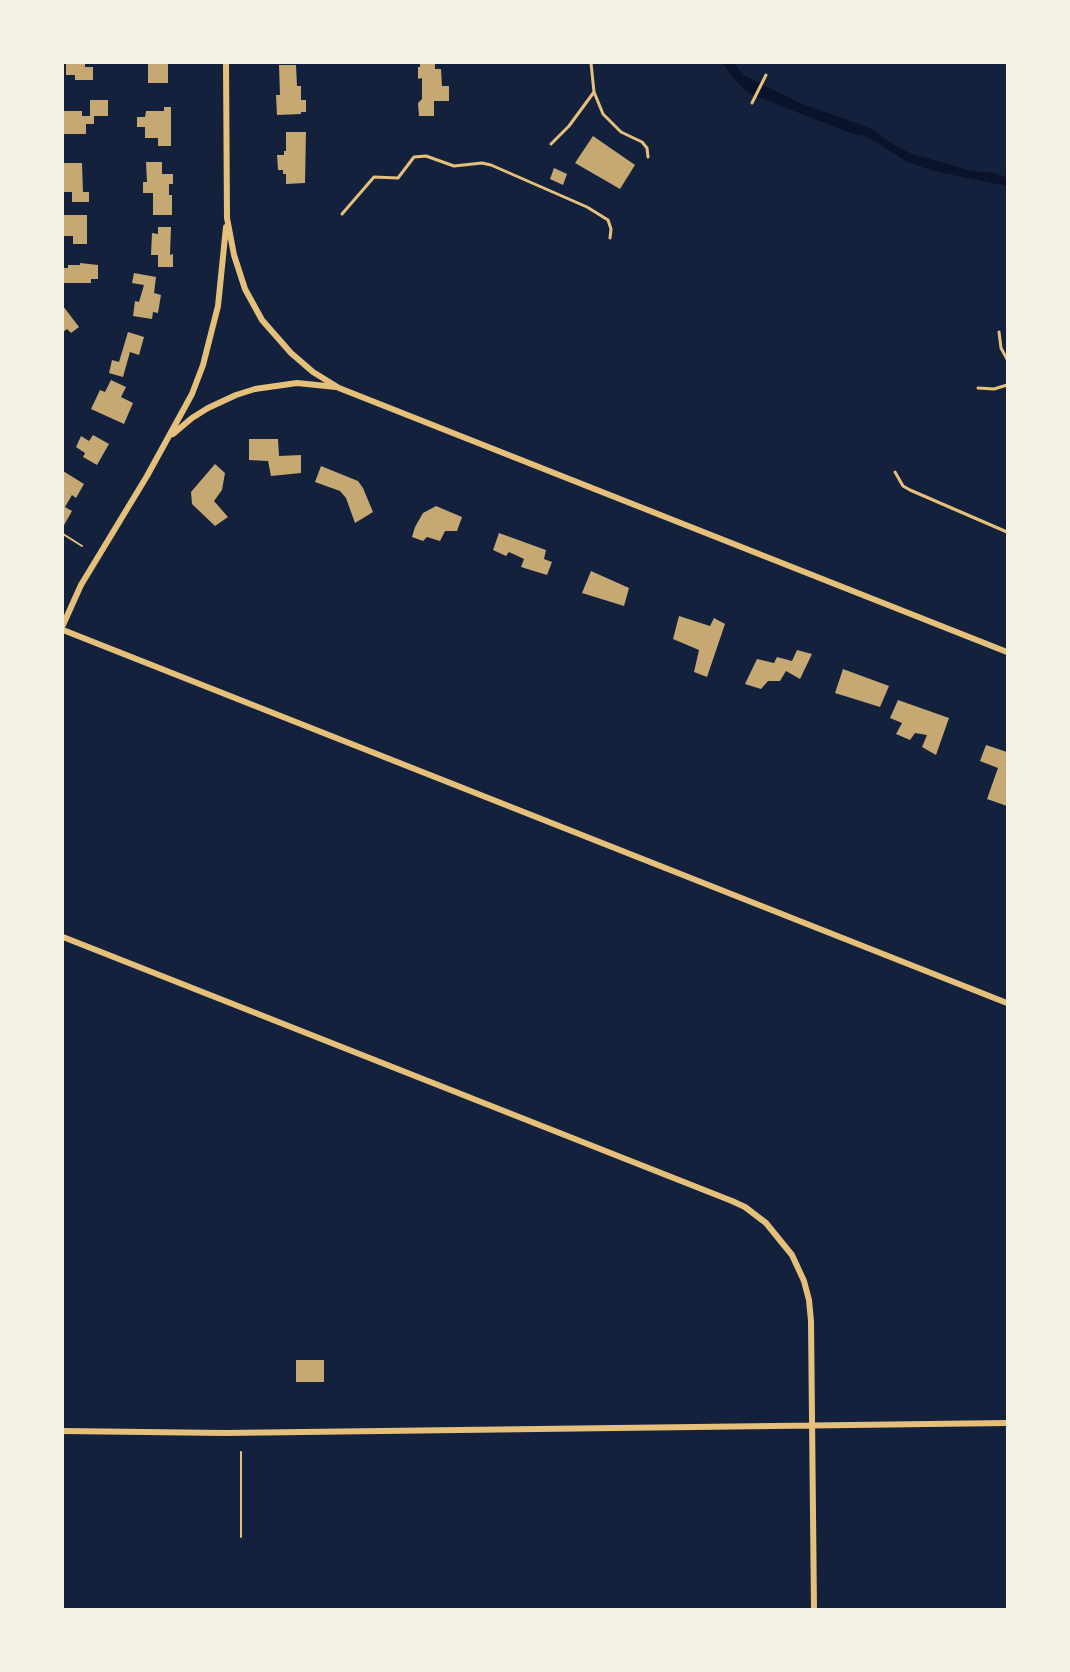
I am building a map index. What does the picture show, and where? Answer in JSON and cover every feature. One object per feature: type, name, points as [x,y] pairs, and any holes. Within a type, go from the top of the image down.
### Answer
[{"type":"street","points":[[63,626],[81,585],[171,436],[192,394],[212,334],[223,273],[227,218],[226,63]]},
{"type":"street","points":[[227,218],[234,255],[245,289],[262,320],[291,354],[339,388],[1007,652]]},
{"type":"street","points":[[171,436],[208,408],[255,389],[297,383],[339,388]]},
{"type":"street","points":[[63,630],[1007,1003]]},
{"type":"street","points":[[63,937],[745,1207],[766,1223],[784,1243],[799,1268],[809,1300],[814,1609]]},
{"type":"street","points":[[63,1431],[225,1433],[1007,1423]]},
{"type":"lane","points":[[591,63],[594,92],[603,114],[621,132],[642,142],[648,157]]},
{"type":"lane","points":[[752,104],[766,75]]},
{"type":"lane","points":[[551,144],[569,126],[594,92]]},
{"type":"lane","points":[[342,214],[374,177],[398,178],[414,157],[426,156],[454,166],[482,163],[491,165],[579,204],[608,220],[611,229],[610,238]]},
{"type":"lane","points":[[999,332],[1001,348],[1007,359]]},
{"type":"lane","points":[[978,388],[994,389],[1007,385]]},
{"type":"lane","points":[[895,472],[903,486],[910,490],[1007,532]]},
{"type":"path","points":[[63,534],[82,546]]},
{"type":"path","points":[[241,1452],[241,1537]]},
{"type":"water","points":[[722,63],[734,63],[745,76],[800,103],[870,128],[912,154],[972,171],[994,173],[1007,178],[1007,186],[934,171],[907,162],[862,135],[853,134],[748,93]]},
{"type":"building","points":[[66,63],[85,63],[85,67],[93,67],[93,80],[75,80],[75,75],[66,75]]},
{"type":"building","points":[[148,63],[168,63],[168,83],[148,83]]},
{"type":"building","points":[[420,63],[435,63],[435,69],[441,69],[442,86],[449,86],[449,101],[434,101],[434,116],[419,116],[418,103],[422,99],[422,78],[418,79]]},
{"type":"building","points":[[279,65],[296,65],[297,86],[301,86],[301,100],[306,100],[306,112],[277,115],[276,95],[280,95]]},
{"type":"building","points":[[90,100],[108,100],[108,116],[94,116],[94,124],[86,124],[86,134],[63,134],[63,111],[82,111],[82,116],[90,116]]},
{"type":"building","points":[[164,107],[171,107],[171,146],[158,146],[158,138],[145,138],[145,127],[137,127],[137,117],[145,117],[146,111],[164,111]]},
{"type":"building","points":[[286,132],[306,132],[305,183],[286,184],[286,174],[283,174],[283,170],[278,170],[277,155],[284,155],[286,151]]},
{"type":"building","points":[[593,136],[635,165],[620,189],[575,163]]},
{"type":"building","points":[[146,162],[162,162],[162,174],[173,174],[173,184],[169,184],[169,195],[172,195],[172,215],[153,215],[153,193],[143,193],[143,182],[147,182]]},
{"type":"building","points":[[63,163],[82,163],[83,192],[89,192],[89,202],[72,202],[72,192],[63,192]]},
{"type":"building","points":[[554,168],[567,174],[563,185],[550,179]]},
{"type":"building","points":[[64,215],[87,215],[87,244],[73,244],[73,236],[64,236]]},
{"type":"building","points":[[158,227],[171,227],[170,255],[173,254],[173,267],[158,267],[158,255],[151,255],[152,233],[158,234]]},
{"type":"building","points":[[80,263],[98,265],[98,279],[91,279],[91,283],[63,283],[64,268],[68,268],[68,265],[80,265]]},
{"type":"building","points":[[134,273],[156,277],[154,293],[161,295],[158,313],[153,312],[152,319],[133,316],[135,301],[139,302],[144,285],[132,283]]},
{"type":"building","points":[[63,306],[79,327],[71,333],[67,329],[63,332]]},
{"type":"building","points":[[128,332],[144,337],[139,355],[130,352],[123,377],[109,373],[112,360],[119,362]]},
{"type":"building","points":[[111,380],[126,387],[121,397],[133,403],[124,424],[91,409],[100,390],[105,392]]},
{"type":"building","points":[[93,435],[109,444],[97,465],[83,457],[85,453],[76,447],[81,436],[89,441]]},
{"type":"building","points":[[249,439],[278,439],[279,456],[301,455],[301,473],[271,476],[268,461],[249,460]]},
{"type":"building","points":[[215,464],[225,473],[222,490],[214,501],[228,517],[215,526],[192,504],[191,492]]},
{"type":"building","points":[[321,466],[358,481],[373,512],[355,523],[346,498],[340,491],[315,482]]},
{"type":"building","points":[[63,471],[84,484],[76,498],[72,495],[65,507],[72,511],[63,527]]},
{"type":"building","points":[[436,506],[462,517],[457,531],[445,531],[440,541],[427,537],[423,541],[412,537],[423,513]]},
{"type":"building","points":[[499,533],[546,550],[544,559],[552,562],[547,575],[521,567],[524,559],[509,552],[506,556],[493,550]]},
{"type":"building","points":[[591,571],[629,588],[624,606],[582,593]]},
{"type":"building","points":[[679,616],[710,626],[714,618],[725,624],[707,677],[694,672],[699,650],[673,639]]},
{"type":"building","points":[[797,650],[812,654],[800,679],[786,671],[780,681],[768,681],[761,689],[745,684],[757,659],[774,663],[777,657],[792,661]]},
{"type":"building","points":[[843,669],[889,686],[880,707],[835,693]]},
{"type":"building","points":[[898,700],[949,718],[936,755],[922,747],[927,735],[915,733],[910,740],[896,734],[902,723],[890,718]]},
{"type":"building","points":[[986,745],[1007,752],[1007,806],[987,799],[998,768],[980,761]]},
{"type":"building","points":[[296,1360],[324,1360],[324,1382],[296,1382]]}]
